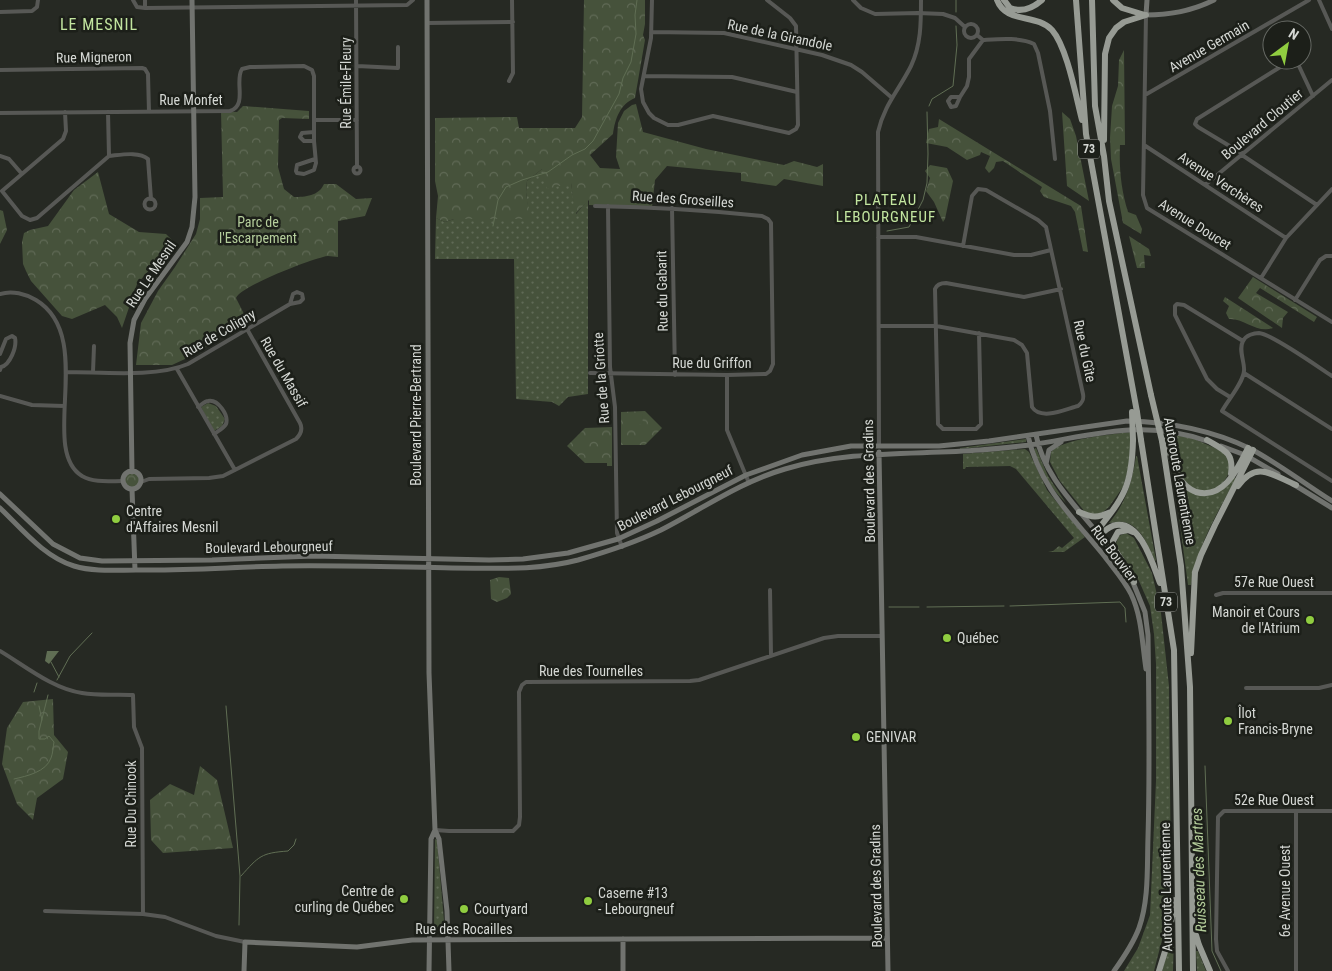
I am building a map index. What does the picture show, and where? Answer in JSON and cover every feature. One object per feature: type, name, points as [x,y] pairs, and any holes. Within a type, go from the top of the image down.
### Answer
[{"type":"highway","points":[[997,0],[1007,14],[1034,20],[1052,30],[1060,43],[1067,62],[1086,134]]},
{"type":"highway","points":[[1004,0],[1010,8],[1023,10],[1042,0]]},
{"type":"highway","name":"Autoroute Laurentienne","points":[[1076,0],[1086,134],[1141,440],[1174,650],[1179,971]]},
{"type":"highway","name":"Autoroute Laurentienne","points":[[1092,0],[1095,106],[1104,156],[1109,201],[1152,397],[1164,441],[1181,566],[1190,687],[1194,971]]},
{"type":"highway","points":[[1113,0],[1122,8],[1146,15]]},
{"type":"highway","points":[[1104,156],[1105,54],[1109,38],[1116,28],[1124,22],[1146,15]]},
{"type":"highway","points":[[1098,534],[1126,488],[1131,470],[1135,412]]},
{"type":"highway","points":[[1207,440],[1230,455],[1232,466],[1230,479]]},
{"type":"highway","points":[[1164,441],[1182,483],[1192,490],[1209,493],[1217,491],[1230,479],[1249,453]]},
{"type":"highway","points":[[1190,687],[1195,572],[1201,555],[1249,453]]},
{"type":"highway","points":[[1227,502],[1243,480],[1250,473],[1256,471],[1264,472],[1296,485]]},
{"type":"highway","points":[[1079,512],[1097,517],[1113,511]]},
{"type":"highway","points":[[1098,534],[1115,525],[1128,526],[1137,533],[1150,556],[1165,596]]},
{"type":"highway","points":[[1134,582],[1113,546],[1113,540],[1118,532],[1122,530],[1137,533]]},
{"type":"highway","points":[[1159,971],[1170,932],[1178,884]]},
{"type":"highway","points":[[1194,923],[1199,945],[1210,971]]},
{"type":"main road","name":"Rue Le Mesnil","points":[[132,472],[130,342],[134,320],[145,299],[183,248],[192,227],[195,197],[192,0]]},
{"type":"main road","name":"Boulevard Pierre-Bertrand","points":[[427,0],[429,673],[435,830],[439,840],[447,911],[448,971]]},
{"type":"main road","name":"Avenue Doucet","points":[[1146,15],[1147,0]]},
{"type":"main road","points":[[1146,15],[1167,15],[1184,12],[1214,0]]},
{"type":"main road","name":"Boulevard Lebourgneuf","points":[[0,494],[44,537],[80,558],[102,561],[212,560],[314,556],[523,559],[568,553],[618,539],[746,475],[787,459],[822,450],[850,446],[938,446],[1028,436],[1127,421],[1169,424],[1208,432],[1249,453]]},
{"type":"main road","name":"Boulevard Lebourgneuf","points":[[0,508],[41,547],[56,558],[85,568],[135,570],[278,566],[516,568],[544,566],[578,560],[622,547],[663,528],[749,482],[798,466],[846,456],[968,451],[1030,445],[1122,429],[1173,432],[1249,453]]},
{"type":"main road","name":"Rue Bouvier","points":[[1036,434],[1037,444],[1056,482],[1134,582],[1145,612],[1148,635],[1150,785],[1145,902],[1133,942],[1114,971]]},
{"type":"main road","name":"Rue Bouvier","points":[[1028,436],[1037,466],[1047,486],[1123,581],[1138,613],[1149,696]]},
{"type":"main road","points":[[1046,465],[1049,450],[1066,439]]},
{"type":"main road","name":"Boulevard des Gradins","points":[[879,446],[888,971]]},
{"type":"main road","points":[[1249,453],[1332,508]]},
{"type":"main road","points":[[1249,453],[1332,501]]},
{"type":"main road","points":[[132,472],[139,475],[141,482],[137,488],[132,489],[126,487],[123,482],[126,474],[132,472]]},
{"type":"main road","points":[[132,489],[135,570]]},
{"type":"main road","points":[[1091,540],[1098,534]]},
{"type":"main road","name":"Boulevard Pierre-Bertrand","points":[[429,971],[431,839],[435,830]]},
{"type":"main road","name":"Rue des Rocailles","points":[[245,942],[357,947],[412,940],[887,938]]},
{"type":"main road","points":[[623,940],[623,971]]},
{"type":"main road","points":[[244,971],[245,942]]},
{"type":"street","points":[[0,12],[32,11],[37,7],[38,0]]},
{"type":"street","points":[[133,0],[137,7],[145,8],[313,6],[356,2],[407,5],[412,0]]},
{"type":"street","points":[[145,0],[145,8]]},
{"type":"street","points":[[313,0],[313,6]]},
{"type":"street","points":[[509,81],[513,73],[512,0]]},
{"type":"street","points":[[652,0],[651,32],[642,89],[645,107],[654,118],[668,125],[678,126],[713,116],[789,133],[796,129],[798,124],[797,28],[795,23],[767,0]]},
{"type":"street","points":[[853,0],[861,8],[875,14],[921,13],[951,17],[965,28]]},
{"type":"street","name":"Boulevard des Gradins","points":[[879,446],[878,132],[883,113],[907,73],[916,53],[920,35],[921,0]]},
{"type":"street","name":"Avenue Germain","points":[[1145,95],[1309,0]]},
{"type":"street","points":[[1319,0],[1332,29]]},
{"type":"street","name":"Rue Émile-Fleury","points":[[356,2],[357,167]]},
{"type":"street","name":"Avenue Doucet","points":[[1146,15],[1144,195],[1148,208],[1331,320]]},
{"type":"street","points":[[427,23],[513,22]]},
{"type":"street","points":[[965,28],[970,24],[975,25],[977,35]]},
{"type":"street","points":[[965,28],[964,32],[967,36],[971,38],[977,35]]},
{"type":"street","name":"Rue de la Girandole","points":[[651,32],[724,33],[836,59],[862,72],[892,97]]},
{"type":"street","points":[[977,35],[984,40],[1021,40],[1034,44],[1038,53],[1050,111],[1055,159]]},
{"type":"street","points":[[960,97],[967,86],[970,60],[984,40]]},
{"type":"street","points":[[357,66],[398,68],[398,47]]},
{"type":"street","points":[[1313,96],[1298,64],[1294,60],[1197,119],[1195,124],[1243,154],[1316,205]]},
{"type":"street","name":"Rue Monfet","points":[[0,113],[234,110],[239,103],[240,72],[245,68],[304,66],[312,70],[314,76],[314,120]]},
{"type":"street","name":"Rue Migneron","points":[[0,70],[145,69],[148,74],[149,112]]},
{"type":"street","points":[[644,76],[732,77],[797,92]]},
{"type":"street","name":"Boulevard Cloutier","points":[[1205,185],[1332,80]]},
{"type":"street","points":[[65,112],[66,131],[63,139],[1,191],[22,216],[33,220],[108,156],[144,155],[148,159],[151,198]]},
{"type":"street","points":[[108,112],[108,156]]},
{"type":"street","points":[[315,159],[297,165],[297,173],[304,174],[314,170],[316,163],[314,120],[357,120]]},
{"type":"street","points":[[314,132],[302,132],[300,137],[304,141],[314,141]]},
{"type":"street","name":"Avenue Verchères","points":[[1144,144],[1286,238]]},
{"type":"street","points":[[0,156],[9,159],[22,174]]},
{"type":"street","name":"Rue du Gîte","points":[[879,326],[936,326],[1014,340],[1022,344],[1026,353],[1032,407],[1037,413],[1045,414],[1078,406],[1084,398],[1048,231],[1043,223],[982,189],[975,192],[972,196],[963,246]]},
{"type":"street","points":[[1261,278],[1286,238],[1332,189]]},
{"type":"street","name":"Rue des Groseilles","points":[[595,206],[672,208],[762,216],[768,219]]},
{"type":"street","name":"Rue de la Griotte","points":[[608,206],[610,373],[615,407],[617,533],[622,547]]},
{"type":"street","name":"Rue du Gabarit","points":[[672,208],[675,375]]},
{"type":"street","name":"Rue du Griffon","points":[[590,373],[675,375],[766,374],[772,368],[771,223],[768,219]]},
{"type":"street","points":[[878,238],[916,237],[1023,256],[1051,250]]},
{"type":"street","points":[[1296,300],[1320,260],[1326,256],[1332,256]]},
{"type":"street","points":[[980,333],[981,424],[976,429],[943,430],[938,424],[936,286],[941,283],[1024,297],[1061,289]]},
{"type":"street","points":[[0,294],[14,292],[25,294],[43,304],[61,330],[64,341],[66,372],[64,406],[65,446],[74,468],[80,475],[90,480],[123,482]]},
{"type":"street","name":"Rue de Coligny","points":[[66,372],[160,372],[177,369],[290,304]]},
{"type":"street","points":[[1230,397],[1217,389],[1207,379],[1175,315],[1175,306],[1177,304],[1184,305],[1243,341]]},
{"type":"street","name":"Rue du Massif","points":[[141,482],[149,479],[223,476],[296,439],[300,435],[302,427],[247,329]]},
{"type":"street","points":[[1332,376],[1265,335],[1252,334],[1243,341],[1244,372],[1222,411],[1332,481]]},
{"type":"street","points":[[0,354],[6,340],[12,336],[15,338],[16,345],[8,363],[0,367]]},
{"type":"street","points":[[93,372],[94,346]]},
{"type":"street","points":[[177,369],[235,470]]},
{"type":"street","points":[[1244,372],[1332,429]]},
{"type":"street","points":[[727,375],[727,430],[749,482]]},
{"type":"street","points":[[0,396],[32,405],[64,406]]},
{"type":"street","points":[[198,407],[211,400],[218,403],[223,410],[227,419],[225,425],[214,434]]},
{"type":"street","points":[[770,590],[771,656]]},
{"type":"street","name":"57e Rue Ouest","points":[[1216,595],[1247,592],[1332,593]]},
{"type":"street","name":"Rue des Tournelles","points":[[435,830],[513,831],[519,826],[519,692],[522,685],[526,682],[699,680],[824,638],[882,636]]},
{"type":"street","name":"Rue Du Chinook","points":[[0,651],[55,684],[67,689],[82,693],[133,694],[134,727],[142,748],[144,914]]},
{"type":"street","points":[[1246,688],[1319,688],[1332,685]]},
{"type":"street","name":"6e Avenue Ouest","points":[[1296,810],[1296,971]]},
{"type":"street","name":"52e Rue Ouest","points":[[1228,971],[1217,950],[1216,939],[1218,817],[1224,811],[1332,811]]},
{"type":"street","name":"Rue des Rocailles","points":[[45,911],[144,914],[165,917],[216,936],[245,942]]},
{"type":"green space","points":[[584,0],[645,0],[643,35],[645,40],[635,98],[622,108],[615,123],[613,134],[590,155],[600,168],[620,169],[616,157],[618,123],[624,111],[636,104],[643,132],[706,149],[784,165],[794,161],[817,167],[823,164],[823,186],[784,179],[776,186],[741,181],[741,173],[667,166],[655,180],[652,207],[589,205],[589,200],[575,214],[571,183],[547,189],[542,169],[527,181],[526,192],[530,219],[454,219],[445,222],[436,218],[438,196],[435,181],[435,118],[517,117],[519,128],[575,128],[582,117]]},
{"type":"green space","points":[[1124,50],[1125,145],[1120,145],[1121,179],[1128,212],[1136,215],[1142,229],[1141,234],[1123,223],[1111,159],[1112,106],[1118,86],[1119,60]]},
{"type":"green space","name":"Parc de l'Escarpement","points":[[243,106],[309,111],[309,119],[282,118],[279,120],[278,167],[284,189],[294,197],[303,197],[319,191],[324,184],[336,184],[356,199],[372,198],[365,216],[338,221],[338,257],[325,256],[303,263],[275,274],[241,293],[236,298],[248,322],[217,339],[198,353],[172,365],[136,365],[141,323],[158,291],[196,234],[200,219],[200,198],[223,197],[221,111],[237,112]]},
{"type":"green space","points":[[1062,112],[1070,119],[1076,136],[1089,201],[1067,186]]},
{"type":"green space","points":[[939,119],[1081,206],[1088,252],[1083,251],[1075,212],[1071,206],[1044,197],[1040,191],[1042,187],[1003,161],[996,162],[994,168],[989,173],[985,168],[990,156],[981,152],[980,155],[967,160],[947,147],[926,143],[929,129],[938,127]]},
{"type":"green space","points":[[930,165],[947,168],[953,181],[943,222],[934,202],[926,191],[930,178],[925,171]]},
{"type":"green space","points":[[542,169],[571,183],[576,214],[588,200],[588,394],[568,397],[559,406],[552,402],[516,399],[514,259],[435,259],[436,218],[445,222],[454,219],[529,219],[526,192],[527,181]]},
{"type":"green space","points":[[98,172],[109,214],[139,232],[166,234],[174,242],[137,284],[122,328],[117,317],[105,305],[72,319],[62,316],[31,281],[23,264],[22,242],[24,233],[48,226],[74,190]]},
{"type":"green space","points":[[0,210],[3,211],[7,230],[0,244]]},
{"type":"green space","points":[[1129,236],[1149,249],[1151,256],[1144,255],[1145,268],[1137,268]]},
{"type":"green space","points":[[1253,277],[1317,317],[1314,322],[1260,288],[1256,293],[1288,312],[1283,318],[1282,328],[1238,298]]},
{"type":"green space","points":[[1225,297],[1273,328],[1256,328],[1235,319],[1229,319],[1226,313],[1229,306],[1223,301]]},
{"type":"green space","points":[[208,403],[216,406],[225,419],[222,426],[214,431],[201,407]]},
{"type":"green space","points":[[645,411],[662,428],[645,445],[621,445],[621,412]]},
{"type":"green space","points":[[624,414],[642,414],[643,424],[624,424]]},
{"type":"green space","points":[[612,427],[612,466],[607,466],[607,463],[585,463],[567,446],[585,428]]},
{"type":"green space","points":[[1131,432],[1130,463],[1123,487],[1109,507],[1103,512],[1095,515],[1085,512],[1060,481],[1050,462],[1051,452],[1057,447],[1076,440]]},
{"type":"green space","points":[[1168,434],[1192,438],[1224,452],[1229,460],[1227,477],[1215,488],[1207,491],[1199,491],[1190,487],[1178,471]]},
{"type":"green space","points":[[1026,439],[1026,442],[960,449],[960,448]]},
{"type":"green space","points":[[1036,448],[1048,476],[1066,503],[1046,478],[1034,449]]},
{"type":"green space","points":[[1025,449],[1029,452],[1047,490],[1085,537],[1064,552],[1048,552],[1053,551],[1059,546],[1062,548],[1074,538],[1016,469],[1010,466],[966,467],[963,469],[963,454]]},
{"type":"green space","points":[[1136,456],[1155,561],[1140,532],[1124,522],[1109,523],[1120,508],[1127,492]]},
{"type":"green space","points":[[132,471],[138,474],[141,480],[138,486],[132,489],[126,486],[123,480],[126,474]]},
{"type":"green space","points":[[1173,472],[1175,472],[1177,478],[1202,495],[1234,477],[1236,478],[1203,543],[1191,585],[1188,585]]},
{"type":"green space","points":[[1126,533],[1134,538],[1152,573],[1161,613],[1169,686],[1171,883],[1164,932],[1154,971],[1124,971],[1138,948],[1150,915],[1156,781],[1156,664],[1154,634],[1150,606],[1139,581],[1115,546],[1119,536]]},
{"type":"green space","points":[[499,577],[509,578],[511,594],[497,602],[491,599],[490,580]]},
{"type":"green space","points":[[53,699],[54,735],[68,752],[63,779],[37,798],[33,820],[17,804],[2,764],[7,728],[23,702]]},
{"type":"green space","points":[[200,766],[217,780],[233,848],[163,853],[151,840],[150,800],[170,784],[194,795]]},
{"type":"green space","points":[[435,839],[437,840],[445,932],[434,932]]},
{"type":"green space","points":[[1172,935],[1174,935],[1173,971],[1162,971]]},
{"type":"green space","points":[[1196,951],[1198,951],[1206,971],[1197,971]]},
{"type":"shaded area","points":[[47,651],[59,651],[49,664],[45,661]]},
{"type":"waterway","name":"Ruisseau des Martres","points":[[493,226],[498,200],[506,187],[548,172],[572,155],[585,149],[593,141],[619,94],[623,78],[631,62],[636,34],[635,15],[637,0]]},
{"type":"waterway","points":[[956,0],[956,12]]},
{"type":"waterway","points":[[929,106],[932,99],[953,86],[957,45],[956,26]]},
{"type":"waterway","points":[[887,231],[909,227],[923,200],[927,183],[927,112]]},
{"type":"waterway","name":"Ruisseau des Martres","points":[[1010,606],[1120,602],[1125,608],[1126,622]]},
{"type":"waterway","name":"Ruisseau des Martres","points":[[927,607],[1004,606]]},
{"type":"waterway","name":"Ruisseau des Martres","points":[[889,607],[919,607]]},
{"type":"waterway","points":[[57,680],[70,656],[92,633]]},
{"type":"waterway","points":[[51,662],[59,677]]},
{"type":"waterway","points":[[34,692],[37,683]]},
{"type":"waterway","points":[[14,779],[41,770],[49,763],[54,742],[49,736],[45,739],[39,739],[39,731],[48,695]]},
{"type":"waterway","points":[[39,706],[42,720]]},
{"type":"waterway","points":[[226,706],[240,876],[239,925]]},
{"type":"waterway","name":"Ruisseau des Martres","points":[[1205,766],[1212,951],[1221,971]]},
{"type":"waterway","points":[[241,876],[261,857],[272,853],[288,851],[294,845],[296,839]]},
{"type":"place","name":"Centre d'Affaires Mesnil","points":[[116,519]]},
{"type":"place","name":"Manoir et Cours de l'Atrium","points":[[1310,620]]},
{"type":"place","name":"Québec","points":[[947,638]]},
{"type":"place","name":"Îlot Francis-Bryne","points":[[1228,721]]},
{"type":"place","name":"GENIVAR","points":[[856,737]]},
{"type":"place","name":"Centre de curling de Québec","points":[[404,899]]},
{"type":"place","name":"Caserne #13 - Lebourgneuf","points":[[588,901]]},
{"type":"place","name":"Courtyard","points":[[464,909]]},
{"type":"district","name":"LE MESNIL","points":[[99,24]]},
{"type":"district","name":"PLATEAU LEBOURGNEUF","points":[[886,208]]}]
